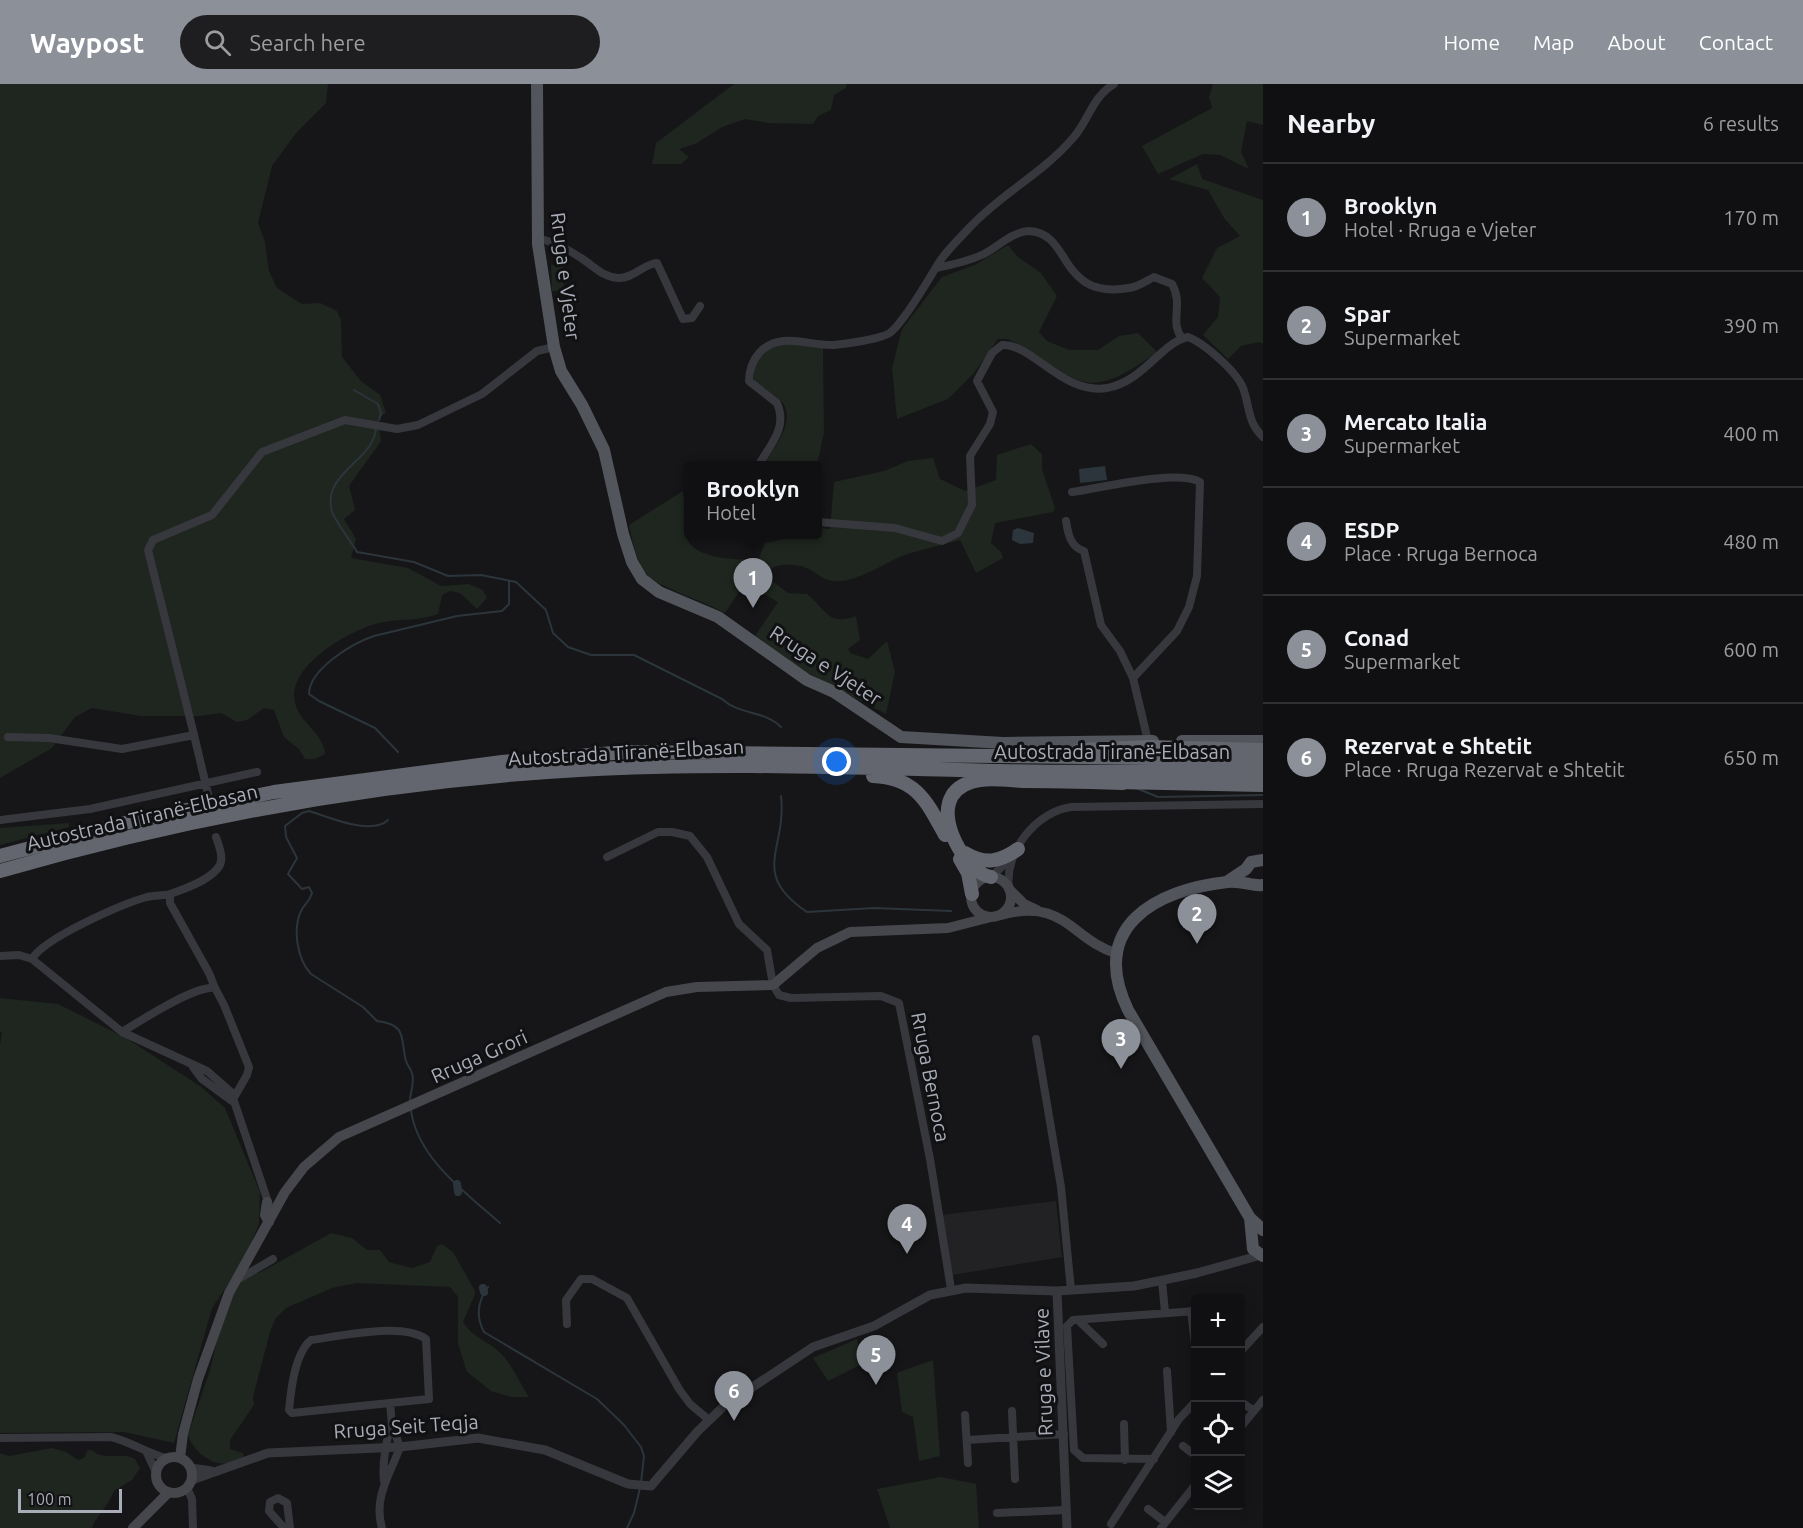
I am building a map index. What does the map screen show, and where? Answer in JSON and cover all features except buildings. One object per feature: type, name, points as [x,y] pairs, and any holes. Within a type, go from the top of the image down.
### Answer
[{"type":"highway","points":[[988,758],[1012,753],[1100,749],[1263,750]]},
{"type":"highway","name":"Autostrada Tiranë-Elbasan","points":[[0,856],[139,820],[274,792],[502,762],[626,752],[988,758],[1263,759]]},
{"type":"highway","points":[[794,765],[823,774],[892,778],[914,787],[931,810],[966,870],[971,895]]},
{"type":"highway","name":"Autostrada Tiranë-Elbasan","points":[[0,871],[130,836],[275,806],[340,796],[579,770],[794,765],[1000,771],[1263,771]]},
{"type":"highway","points":[[1000,771],[1123,783]]},
{"type":"highway","points":[[991,877],[976,869],[962,850],[951,831],[946,813],[954,793],[969,782],[987,780],[1263,785]]},
{"type":"highway","points":[[962,850],[975,859],[990,861],[1006,857],[1018,849]]},
{"type":"main road","name":"Rruga e Vjeter","points":[[537,84],[538,238],[554,347],[561,370],[582,405],[604,450],[628,550],[636,571],[649,586],[718,617],[807,680],[834,692],[901,737],[1003,743],[1263,741]]},
{"type":"main road","points":[[1247,875],[1251,862],[1262,860]]},
{"type":"main road","points":[[1247,875],[1227,882],[1168,895],[1150,904],[1129,927],[1118,954],[1119,989],[1128,1010],[1250,1218],[1257,1236],[1255,1252],[1262,1256]]},
{"type":"main road","points":[[1247,875],[1254,885],[1263,885]]},
{"type":"main road","points":[[952,928],[965,916],[971,895],[978,882],[991,877],[999,879],[1024,904],[1042,913]]},
{"type":"main road","points":[[996,916],[1010,903],[1009,889]]},
{"type":"main road","points":[[971,895],[976,910],[996,916]]},
{"type":"main road","points":[[773,985],[817,948],[850,932],[952,928],[1021,911],[1061,917],[1100,947],[1118,954]]},
{"type":"main road","name":"Rruga Grori","points":[[172,1458],[183,1434],[218,1318],[268,1222],[272,1201],[304,1167],[339,1137],[666,992],[697,987],[773,985]]},
{"type":"main road","points":[[172,1458],[190,1468],[189,1484],[178,1493],[164,1490],[156,1472],[172,1458]]},
{"type":"main road","points":[[132,1528],[164,1490]]},
{"type":"street","points":[[761,461],[777,437],[781,421],[777,403],[749,381],[750,370],[758,354],[779,341],[835,345],[888,334],[898,324],[936,268],[989,209],[1039,173],[1068,144],[1101,93],[1114,84]]},
{"type":"street","points":[[936,268],[984,254],[1023,232],[1034,232],[1052,239],[1071,270],[1086,284],[1105,288],[1130,288],[1155,277],[1172,284],[1179,298],[1176,322],[1182,338]]},
{"type":"street","points":[[538,238],[582,258],[594,270],[607,276],[620,278],[633,275],[652,263],[657,263],[683,319],[689,320],[700,306]]},
{"type":"street","points":[[822,522],[895,528],[942,541],[958,533],[972,505],[970,456],[990,424],[993,412],[977,381],[992,353],[1002,345],[1016,348],[1071,383],[1097,389],[1108,388],[1130,379],[1182,338],[1188,337],[1199,341],[1242,383],[1252,424],[1263,437]]},
{"type":"street","points":[[209,798],[148,554],[153,540],[212,515],[262,452],[345,420],[397,429],[418,425],[482,394],[537,351],[554,347]]},
{"type":"street","points":[[1072,492],[1161,478],[1189,478],[1200,482],[1197,576],[1189,607],[1177,632],[1133,678]]},
{"type":"street","points":[[1066,521],[1069,537],[1078,549],[1084,551],[1101,625],[1120,651],[1133,678],[1148,741]]},
{"type":"street","points":[[9,736],[49,738],[122,749],[194,735]]},
{"type":"street","points":[[0,820],[90,809],[257,772]]},
{"type":"street","points":[[991,877],[1003,868],[1036,823],[1052,811],[1063,808],[1263,804]]},
{"type":"street","points":[[607,857],[658,832],[690,836],[707,857],[739,924],[767,950],[773,985]]},
{"type":"street","points":[[32,959],[37,949],[83,924],[149,897],[170,894],[191,887],[218,869],[221,861],[216,837]]},
{"type":"street","points":[[1009,889],[1010,870],[1018,849]]},
{"type":"street","points":[[170,894],[170,903],[194,950],[209,973],[249,1066],[247,1075],[232,1101]]},
{"type":"street","points":[[0,956],[19,955],[32,959],[122,1032],[193,1067],[207,1071],[231,1092],[232,1101],[272,1201]]},
{"type":"street","name":"Rruga Bernoca","points":[[773,985],[778,995],[791,998],[881,996],[896,1000],[901,1007],[951,1289]]},
{"type":"street","points":[[122,1032],[168,1005],[205,988],[215,988]]},
{"type":"street","points":[[1036,1039],[1061,1187],[1071,1290]]},
{"type":"street","points":[[1238,1260],[1257,1236]]},
{"type":"street","points":[[252,1252],[259,1262]]},
{"type":"street","name":"Rruga e Vilave","points":[[1067,1528],[1057,1291],[1162,1281],[1238,1260],[1262,1256]]},
{"type":"street","points":[[236,1281],[273,1260],[243,1268]]},
{"type":"street","points":[[567,1324],[566,1300],[581,1279],[592,1279],[622,1293],[638,1314],[679,1389],[690,1404],[709,1420]]},
{"type":"street","points":[[1162,1281],[1165,1312]]},
{"type":"street","points":[[951,1289],[1057,1291]]},
{"type":"street","name":"Rruga Seit Teqja","points":[[189,1484],[213,1472],[268,1454],[400,1447],[462,1438],[509,1441],[545,1450],[628,1484],[648,1486],[654,1484],[709,1420],[724,1406],[813,1347],[874,1326],[930,1295],[951,1289]]},
{"type":"street","points":[[1154,1459],[1083,1458],[1076,1454],[1072,1446],[1066,1328],[1070,1322],[1078,1320],[1191,1311]]},
{"type":"street","points":[[1078,1320],[1103,1344]]},
{"type":"street","points":[[1244,1348],[1263,1327]]},
{"type":"street","points":[[388,1331],[417,1333],[426,1339],[429,1399],[390,1403],[292,1413],[288,1410],[303,1347],[311,1340],[388,1331]]},
{"type":"street","points":[[1167,1371],[1171,1432]]},
{"type":"street","points":[[1245,1422],[1263,1400]]},
{"type":"street","points":[[1111,1524],[1171,1432],[1195,1402]]},
{"type":"street","points":[[1241,1402],[1254,1411]]},
{"type":"street","points":[[384,1480],[391,1472],[400,1447],[392,1425],[390,1403]]},
{"type":"street","points":[[1012,1411],[1016,1479]]},
{"type":"street","points":[[965,1415],[968,1463]]},
{"type":"street","points":[[1124,1424],[1125,1460]]},
{"type":"street","points":[[382,1528],[379,1504],[384,1480],[387,1434],[392,1425]]},
{"type":"street","points":[[967,1440],[1064,1434]]},
{"type":"street","points":[[0,1438],[111,1437],[128,1441],[147,1453],[172,1458]]},
{"type":"street","points":[[1183,1446],[1191,1452]]},
{"type":"street","points":[[147,1453],[156,1472]]},
{"type":"street","points":[[1064,1456],[1076,1454]]},
{"type":"street","name":"Rruga Seit Teqja","points":[[190,1468],[213,1472]]},
{"type":"street","points":[[189,1484],[193,1528]]},
{"type":"street","points":[[1148,1509],[1163,1525],[1191,1490]]},
{"type":"street","points":[[284,1528],[269,1510],[270,1502],[278,1498],[287,1503],[290,1528]]},
{"type":"street","points":[[998,1513],[1066,1510]]},
{"type":"shaded area","points":[[0,84],[328,84],[326,103],[297,132],[272,166],[258,223],[265,242],[269,271],[277,288],[302,304],[320,303],[337,311],[341,320],[342,357],[361,381],[380,395],[386,413],[378,418],[381,441],[349,486],[355,510],[344,519],[356,539],[351,558],[408,568],[441,586],[469,584],[483,590],[487,598],[477,609],[460,593],[450,591],[442,595],[438,614],[367,627],[337,642],[310,663],[300,676],[295,689],[295,703],[302,717],[324,747],[325,754],[315,759],[305,759],[299,749],[284,737],[274,710],[264,708],[247,720],[237,722],[221,713],[200,716],[141,716],[92,708],[75,717],[52,748],[0,778]]},
{"type":"shaded area","points":[[734,84],[847,84],[846,88],[834,95],[831,110],[818,116],[813,124],[768,123],[745,119],[722,127],[697,143],[679,149],[689,157],[681,164],[652,164],[656,143]]},
{"type":"shaded area","points":[[1213,84],[1263,84],[1263,125],[1247,121],[1241,152],[1249,169],[1220,155],[1203,154],[1158,174],[1142,146],[1212,108],[1209,97]]},
{"type":"shaded area","points":[[1197,164],[1202,179],[1263,200],[1263,344],[1259,342],[1241,346],[1228,359],[1203,335],[1218,317],[1220,297],[1202,278],[1217,248],[1240,236],[1224,218],[1208,190],[1169,179]]},
{"type":"shaded area","points":[[1008,245],[1018,257],[1041,273],[1057,296],[1039,332],[1047,341],[1069,350],[1098,350],[1119,336],[1138,333],[1157,352],[1111,379],[1094,383],[1080,381],[1066,374],[1008,339],[998,339],[974,373],[948,399],[897,419],[892,368],[902,329],[942,277],[975,265]]},
{"type":"shaded area","points":[[563,264],[564,291],[552,291],[551,265]]},
{"type":"shaded area","points":[[781,343],[823,348],[824,433],[818,461],[766,461],[782,435],[787,418],[786,410],[780,399],[754,384],[756,364],[769,350]]},
{"type":"shaded area","points":[[1031,444],[1042,454],[1042,469],[1055,508],[1053,512],[995,523],[991,543],[1001,552],[1003,558],[976,573],[960,540],[916,551],[860,576],[842,581],[828,580],[801,566],[783,565],[770,571],[768,578],[788,593],[807,594],[833,618],[847,619],[856,616],[860,640],[848,649],[850,653],[868,659],[887,641],[895,672],[886,714],[806,672],[755,636],[778,602],[745,583],[725,613],[672,590],[649,577],[638,559],[629,525],[683,491],[684,539],[703,553],[726,558],[758,560],[765,543],[784,539],[822,539],[822,528],[830,529],[834,482],[884,471],[908,461],[933,458],[940,479],[965,491],[996,480],[997,455]]},
{"type":"shaded area","points":[[1105,466],[1107,480],[1080,483],[1079,469]]},
{"type":"shaded area","points":[[1018,528],[1034,533],[1033,543],[1020,544],[1012,540],[1013,530]]},
{"type":"shaded area","points":[[69,823],[69,827],[0,845],[0,828]]},
{"type":"shaded area","points":[[0,998],[58,1004],[126,1038],[200,1086],[225,1108],[260,1192],[259,1224],[243,1262],[212,1308],[174,1443],[124,1432],[0,1433],[0,1045],[2,1033],[0,1031]]},
{"type":"shaded area","points":[[1056,1201],[1062,1257],[952,1275],[941,1215]]},
{"type":"shaded area","points":[[331,1233],[352,1238],[367,1250],[380,1250],[389,1262],[412,1268],[430,1262],[437,1246],[442,1244],[453,1252],[475,1294],[463,1322],[474,1334],[501,1354],[529,1397],[511,1397],[491,1391],[467,1372],[458,1344],[458,1297],[450,1287],[356,1283],[332,1288],[286,1308],[275,1319],[253,1397],[254,1405],[230,1440],[230,1449],[243,1453],[244,1457],[223,1464],[204,1457],[194,1447],[188,1435],[210,1370],[223,1314],[240,1284],[246,1276],[261,1272]]},
{"type":"shaded area","points":[[857,1339],[862,1364],[828,1381],[813,1358]]},
{"type":"shaded area","points":[[933,1360],[940,1456],[919,1461],[913,1417],[902,1412],[897,1373]]},
{"type":"shaded area","points":[[52,1448],[66,1452],[78,1460],[84,1458],[88,1450],[105,1456],[131,1457],[135,1459],[140,1468],[132,1480],[114,1491],[92,1528],[0,1528],[0,1453],[9,1456]]},
{"type":"shaded area","points":[[941,1477],[976,1484],[979,1528],[890,1528],[877,1489]]},
{"type":"waterway","points":[[354,390],[378,404],[381,414],[379,420]]},
{"type":"waterway","points":[[376,428],[367,450],[341,477],[334,487],[331,499],[333,515],[357,552],[414,562],[448,576],[481,575],[516,582],[546,610],[553,633],[568,647],[591,655],[634,655],[736,708],[767,718],[781,727]]},
{"type":"waterway","points":[[398,752],[375,728],[309,694],[316,675],[344,651],[374,636],[457,616],[502,611],[509,604],[509,581]]},
{"type":"waterway","points":[[1136,788],[1158,797],[1263,795]]},
{"type":"waterway","points":[[781,796],[781,815],[774,860],[775,872],[779,885],[789,898],[807,912],[874,908],[951,911]]},
{"type":"waterway","points":[[388,820],[381,824],[361,826],[309,811],[302,813],[285,826],[286,837],[297,858],[288,874],[302,889],[309,887],[312,893],[302,909],[297,925],[299,952],[306,968],[311,974],[363,1007],[377,1021],[398,1029],[406,1061],[413,1077],[410,1101]]},
{"type":"waterway","points":[[411,1110],[415,1127],[433,1159],[458,1187],[500,1223]]},
{"type":"waterway","points":[[457,1184],[458,1192]]},
{"type":"waterway","points":[[488,1287],[479,1310],[484,1332],[597,1399],[624,1425],[641,1447],[644,1456],[641,1483]]},
{"type":"waterway","points":[[483,1288],[484,1292]]},
{"type":"waterway","points":[[627,1528],[634,1513],[640,1488]]},
{"type":"place","name":"Brooklyn","points":[[753,608]]},
{"type":"place","name":"Spar","points":[[1197,944]]},
{"type":"place","name":"Mercato Italia","points":[[1121,1069]]},
{"type":"place","name":"ESDP","points":[[907,1254]]},
{"type":"place","name":"Conad","points":[[876,1385]]},
{"type":"place","name":"Rezervat e Shtetit","points":[[734,1421]]}]
